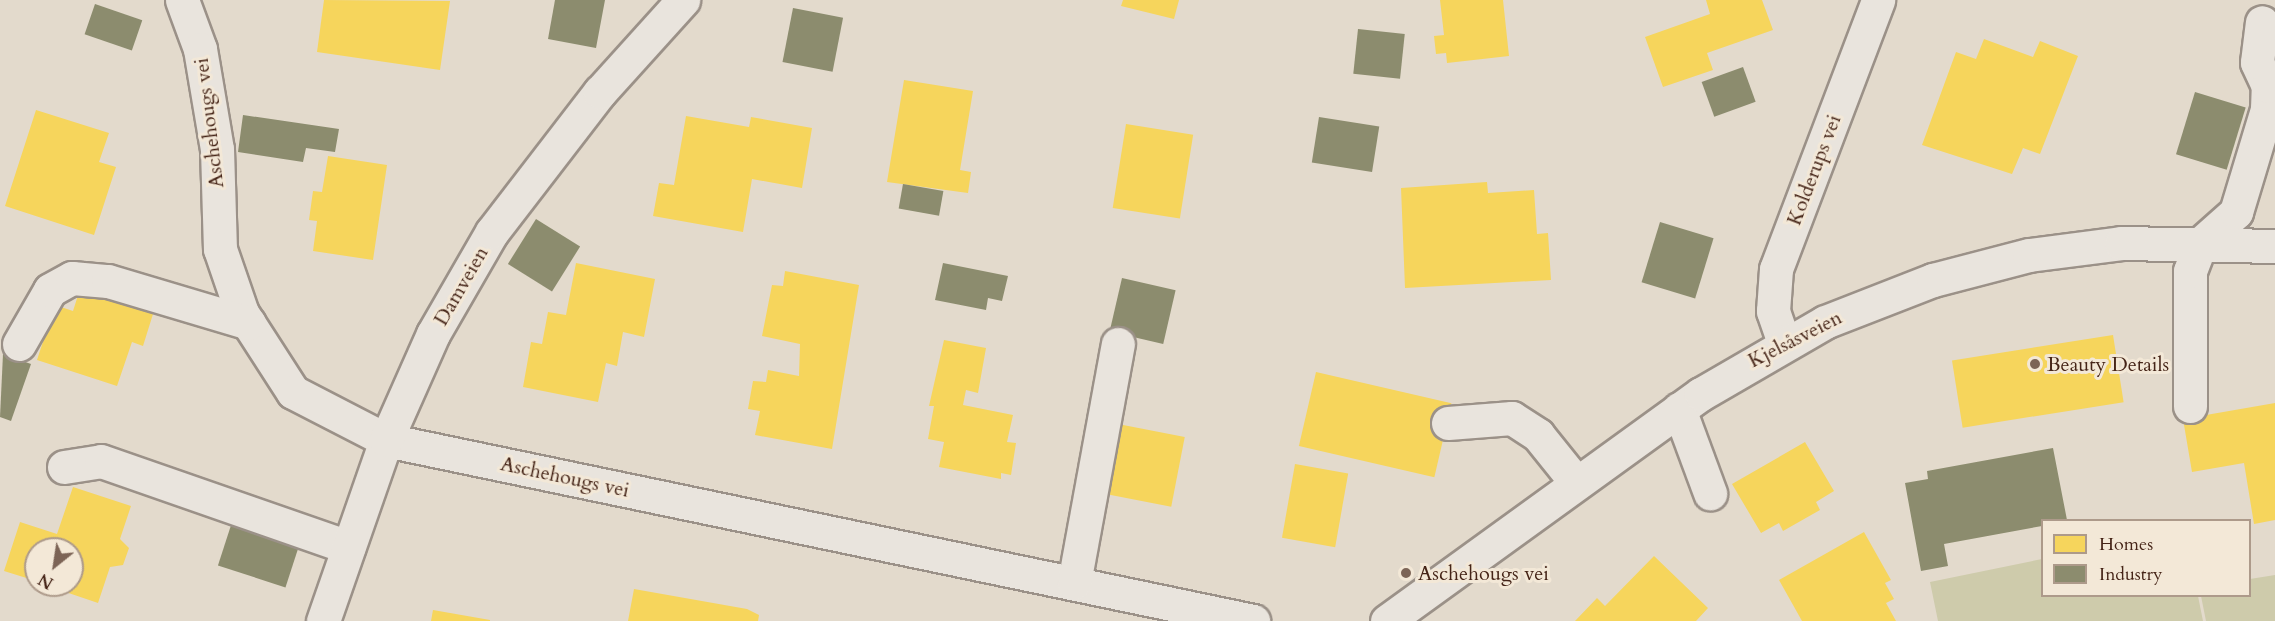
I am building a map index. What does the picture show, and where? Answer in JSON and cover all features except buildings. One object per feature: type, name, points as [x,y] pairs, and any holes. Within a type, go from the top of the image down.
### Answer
[{"type":"street","name":"Aschehougs vei","points":[[182,0],[200,50],[217,149],[220,249],[249,323],[293,392],[386,440],[1253,621]]},
{"type":"street","name":"Damveien","points":[[323,621],[386,440],[433,334],[492,232],[600,92],[683,0]]},
{"type":"street","name":"Kolderups vei","points":[[1784,343],[1773,311],[1776,269],[1878,0]]},
{"type":"street","points":[[2190,406],[2190,271],[2201,243],[2236,212],[2267,109],[2268,86],[2257,62],[2262,22]]},
{"type":"street","name":"Kjelsåsveien","points":[[1387,621],[1575,482],[1679,409],[1784,343],[1884,297],[1982,265],[2072,248],[2201,243],[2275,246]]},
{"type":"street","points":[[19,344],[50,290],[72,278],[108,281],[249,323]]},
{"type":"street","points":[[1074,583],[1119,344]]},
{"type":"street","points":[[1679,409],[1710,492]]},
{"type":"street","points":[[1448,423],[1512,418],[1538,435],[1575,482]]},
{"type":"street","points":[[64,466],[101,461],[348,547]]},
{"type":"shaded area","points":[[2041,559],[2041,597],[2198,597],[2203,621],[1938,621],[1930,582]]},
{"type":"shaded area","points":[[2275,575],[2275,621],[2206,621],[2201,597],[2251,597],[2251,579]]},
{"type":"place","name":"Beauty Details","points":[[2035,364]]},
{"type":"place","name":"Aschehougs vei","points":[[1406,573]]}]
